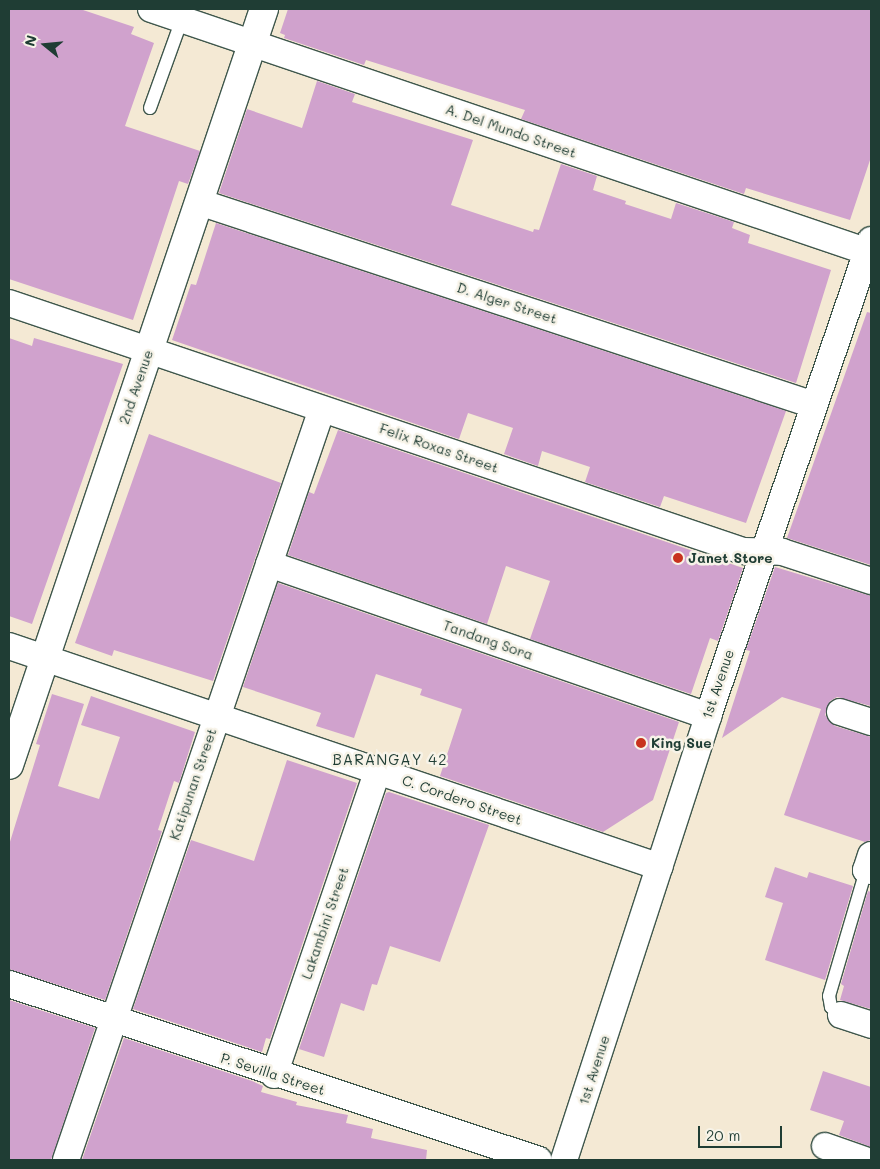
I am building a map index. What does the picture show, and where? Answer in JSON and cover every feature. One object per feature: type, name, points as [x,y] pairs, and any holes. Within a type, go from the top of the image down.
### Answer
[{"type":"street","name":"A. Del Mundo Street","points":[[151,9],[870,248]]},
{"type":"street","name":"2nd Avenue","points":[[9,765],[264,9]]},
{"type":"street","name":"D. Alger Street","points":[[199,202],[814,405]]},
{"type":"street","name":"1st Avenue","points":[[564,1160],[763,552],[870,248]]},
{"type":"street","name":"Felix Roxas Street","points":[[9,303],[742,551],[782,552],[871,581]]},
{"type":"street","name":"Katipunan Street","points":[[66,1160],[112,1020],[322,409]]},
{"type":"street","name":"Tandang Sora","points":[[269,564],[708,716]]},
{"type":"street","name":"C. Cordero Street","points":[[9,646],[660,867]]},
{"type":"street","points":[[840,712],[871,722]]},
{"type":"street","name":"Lakambini Street","points":[[274,1075],[377,772]]},
{"type":"street","name":"P. Sevilla Street","points":[[9,984],[274,1075],[539,1160]]},
{"type":"street","points":[[841,1016],[871,1025]]},
{"type":"street","points":[[824,1146],[865,1160]]},
{"type":"lane","points":[[150,108],[182,19]]},
{"type":"lane","points":[[841,1016],[831,1008],[830,989],[870,865]]},
{"type":"building","points":[[9,9],[80,9],[134,27],[131,34],[154,43],[125,126],[200,151],[188,184],[179,181],[133,320],[9,279]]},
{"type":"building","points":[[288,9],[871,9],[871,157],[850,220],[746,188],[744,194],[521,119],[525,110],[366,60],[364,65],[284,38],[285,35],[280,33]]},
{"type":"building","points":[[317,81],[355,94],[352,102],[473,140],[451,205],[533,232],[534,229],[539,230],[561,164],[597,176],[593,190],[626,201],[625,204],[671,219],[676,203],[734,222],[732,228],[750,235],[748,243],[831,270],[796,383],[219,193],[247,109],[302,128]]},
{"type":"building","points":[[216,223],[786,411],[746,523],[664,496],[660,507],[585,482],[590,467],[542,451],[538,466],[504,454],[513,428],[468,413],[459,439],[172,340],[191,284],[196,285]]},
{"type":"building","points":[[867,312],[871,313],[871,565],[787,538]]},
{"type":"building","points":[[9,338],[32,346],[34,338],[123,364],[32,624],[9,616]]},
{"type":"building","points":[[338,430],[743,568],[718,641],[710,638],[691,694],[530,639],[550,581],[506,566],[487,624],[288,555],[309,492],[314,494]]},
{"type":"building","points":[[149,434],[281,483],[213,681],[114,650],[112,656],[75,643]]},
{"type":"building","points":[[775,567],[871,596],[871,706],[837,697],[830,701],[825,715],[835,726],[871,737],[871,840],[865,842],[784,815],[821,709],[782,697],[722,738],[750,651],[746,650]]},
{"type":"building","points":[[278,583],[679,722],[653,800],[603,832],[440,776],[462,709],[420,695],[422,689],[376,674],[354,738],[316,726],[321,713],[243,687]]},
{"type":"building","points":[[52,694],[84,704],[58,786],[99,799],[120,737],[81,725],[91,696],[195,732],[179,783],[174,781],[158,830],[162,831],[105,1000],[9,969],[9,845],[40,745],[36,744]]},
{"type":"building","points":[[287,760],[357,783],[270,1039],[266,1038],[262,1052],[133,1009],[191,840],[254,861]]},
{"type":"building","points":[[389,792],[489,825],[440,962],[390,946],[377,985],[372,984],[364,1011],[341,1003],[324,1057],[299,1049],[386,793]]},
{"type":"building","points":[[775,867],[807,878],[809,872],[853,886],[825,980],[765,960],[783,903],[765,897]]},
{"type":"building","points":[[868,891],[871,892],[871,1009],[840,1000],[844,986],[841,984]]},
{"type":"building","points":[[9,1000],[95,1028],[51,1160],[9,1160]]},
{"type":"building","points":[[124,1038],[252,1081],[263,1086],[261,1092],[297,1102],[296,1105],[348,1115],[346,1123],[373,1129],[371,1138],[427,1150],[426,1160],[82,1160]]},
{"type":"building","points":[[823,1071],[871,1087],[871,1147],[839,1135],[844,1121],[810,1110]]},
{"type":"place","name":"Janet Store","points":[[678,558]]},
{"type":"place","name":"King Sue","points":[[641,743]]},
{"type":"district","name":"BARANGAY 42","points":[[390,760]]}]
